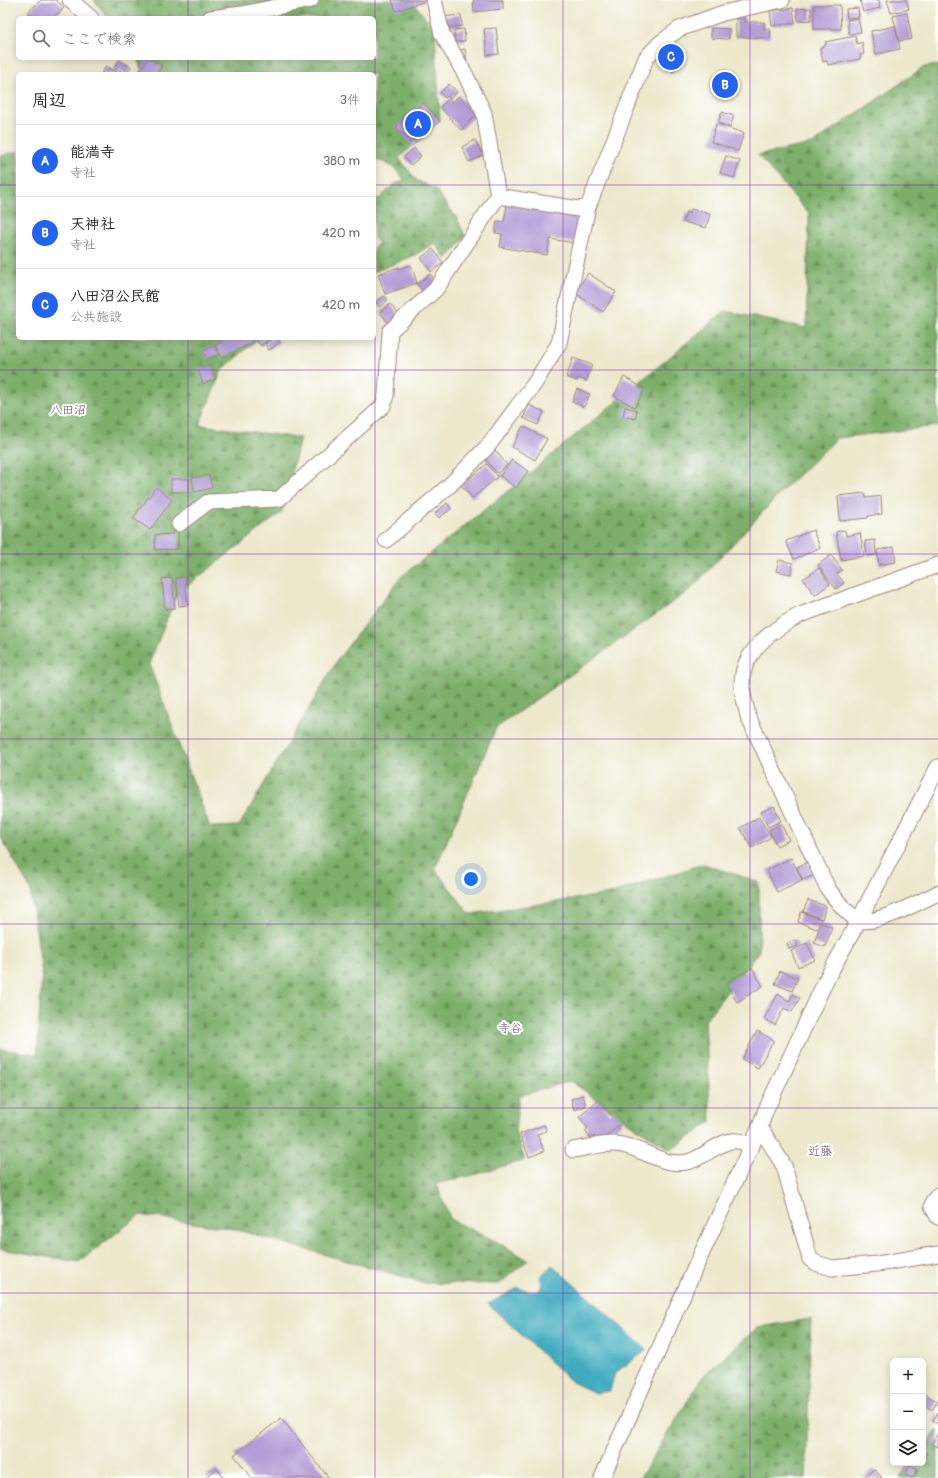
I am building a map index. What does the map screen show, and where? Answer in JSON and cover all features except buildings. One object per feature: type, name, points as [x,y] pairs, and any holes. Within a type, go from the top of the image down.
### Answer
[{"type":"street","points":[[70,0],[89,16]]},
{"type":"street","points":[[226,16],[311,0]]},
{"type":"street","points":[[179,524],[208,502],[279,499],[384,406],[390,331],[436,289],[498,196],[484,112],[465,74],[442,34],[434,0]]},
{"type":"street","points":[[386,540],[450,485],[488,446],[535,382],[559,343],[588,207],[646,58],[659,44],[679,29],[762,2],[782,0]]},
{"type":"street","points":[[498,196],[579,209],[588,207]]},
{"type":"street","points":[[938,565],[800,614],[790,620],[765,638],[749,656],[744,667],[742,686],[748,716],[828,889],[844,909],[859,920],[876,920],[902,910],[938,893]]},
{"type":"street","points":[[602,1478],[694,1270],[752,1146],[765,1112],[826,980],[859,920],[938,767]]},
{"type":"street","points":[[760,1127],[784,1166],[810,1259],[816,1264],[832,1268],[877,1264],[938,1254]]},
{"type":"street","points":[[573,1150],[615,1144],[630,1147],[657,1159],[673,1163],[688,1162],[705,1155],[723,1143],[736,1140],[752,1146]]},
{"type":"street","points":[[938,1195],[933,1201],[932,1206],[938,1216]]},
{"type":"green space","points":[[94,0],[411,0],[435,29],[440,121],[423,103],[396,127],[412,146],[399,158],[416,180],[435,189],[457,218],[465,236],[456,249],[446,259],[435,243],[413,256],[376,271],[376,245],[379,243],[376,240],[376,198],[379,199],[393,185],[404,180],[392,166],[376,160],[376,72],[142,72],[138,60],[376,60],[376,16],[106,16]]},
{"type":"green space","points":[[938,65],[938,426],[837,438],[784,489],[690,590],[496,728],[435,869],[470,914],[610,894],[703,864],[759,882],[759,951],[705,1020],[711,1122],[671,1150],[624,1120],[571,1081],[519,1096],[515,1131],[525,1160],[436,1184],[451,1220],[496,1241],[528,1260],[499,1284],[425,1283],[234,1229],[140,1215],[79,1262],[0,1249],[0,1049],[37,1054],[42,973],[30,889],[0,836],[0,156],[16,152],[16,340],[257,340],[222,370],[199,425],[300,438],[282,512],[177,594],[149,664],[210,827],[239,826],[338,659],[401,577],[519,482],[725,311],[806,328],[809,214],[758,155],[812,144],[924,67]]},
{"type":"green space","points":[[811,1319],[806,1478],[640,1478],[703,1376],[758,1327]]},
{"type":"green space","points":[[938,1430],[938,1478],[900,1478],[907,1466],[926,1466],[926,1444]]},
{"type":"water","points":[[552,1265],[647,1350],[615,1373],[610,1391],[595,1393],[572,1382],[488,1304],[518,1288],[537,1292],[543,1286],[540,1277]]},
{"type":"place","name":"八田沼公民館","points":[[671,57]]},
{"type":"place","name":"天神社","points":[[725,85]]},
{"type":"place","name":"能満寺","points":[[418,124]]},
{"type":"district","name":"八田沼","points":[[68,410]]},
{"type":"district","name":"寺谷","points":[[510,1028]]},
{"type":"district","name":"近藤","points":[[820,1151]]}]
